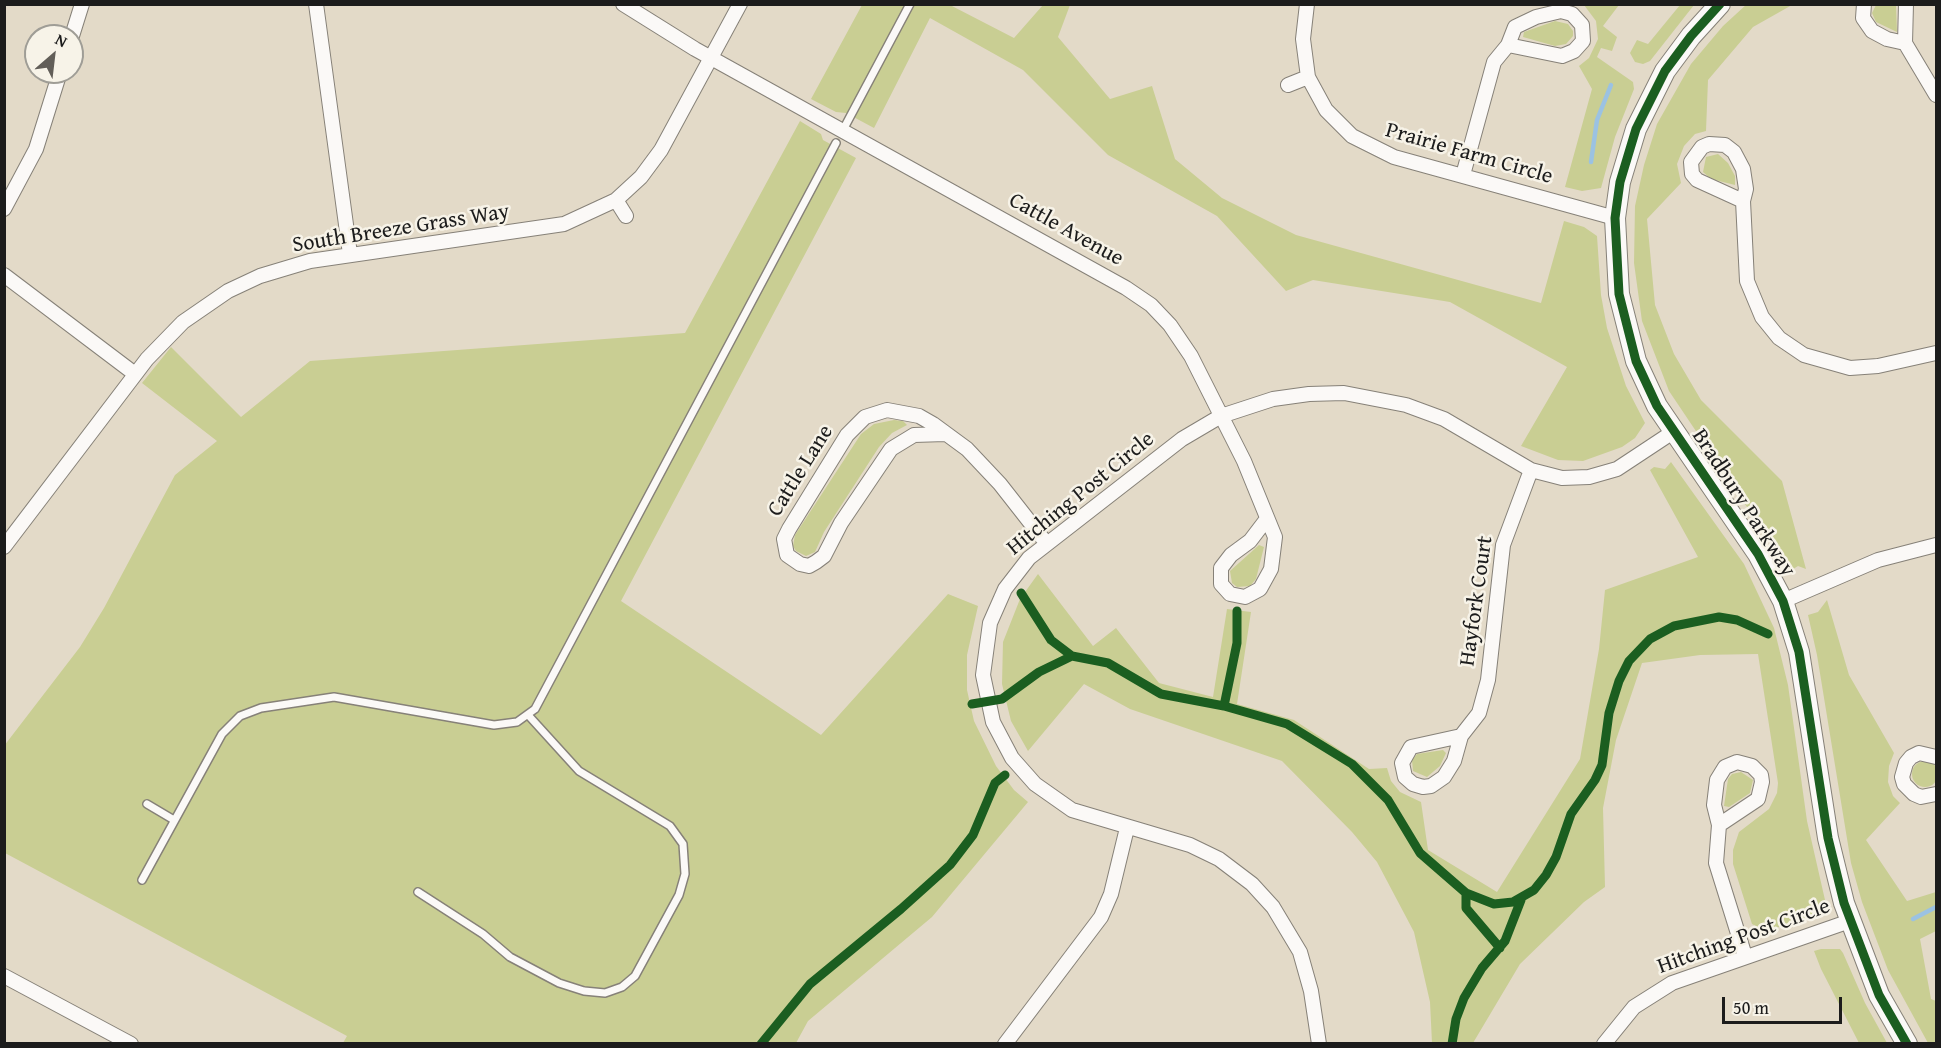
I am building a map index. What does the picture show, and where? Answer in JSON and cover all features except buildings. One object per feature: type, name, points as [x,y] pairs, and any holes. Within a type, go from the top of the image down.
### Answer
[{"type":"street","points":[[76,24],[82,4]]},
{"type":"street","points":[[316,4],[350,254]]},
{"type":"street","name":"Cattle Avenue","points":[[623,4],[646,21],[1138,296],[1161,316],[1181,339],[1221,416],[1263,505],[1266,520],[1275,537],[1273,560],[1265,581],[1253,595],[1239,597],[1230,594],[1221,584],[1221,568],[1231,555],[1250,541],[1266,520]]},
{"type":"street","name":"South Breeze Grass Way","points":[[4,547],[135,374],[183,322],[228,291],[281,269],[350,254],[550,227],[582,217],[616,200],[641,177],[661,150],[740,4]]},
{"type":"street","name":"Prairie Farm Circle","points":[[1307,4],[1303,39],[1308,78],[1334,119],[1366,145],[1394,157],[1615,218]]},
{"type":"street","name":"Bradbury Parkway","points":[[1720,4],[1681,48],[1649,100],[1629,147],[1615,218],[1617,275],[1626,329],[1642,376],[1673,432],[1758,554],[1783,601],[1799,652],[1828,838],[1850,921],[1880,994],[1907,1044]]},
{"type":"street","points":[[1864,4],[1863,18],[1872,31],[1887,39],[1905,43]]},
{"type":"street","points":[[1906,4],[1905,43],[1936,95]]},
{"type":"street","points":[[1463,175],[1494,62],[1502,49],[1508,45],[1510,36],[1520,24],[1552,11],[1567,11],[1578,18],[1582,25],[1583,41],[1574,51],[1562,56],[1508,45]]},
{"type":"street","points":[[1288,86],[1308,78]]},
{"type":"street","points":[[4,209],[36,149],[56,84]]},
{"type":"street","points":[[1743,201],[1697,180],[1692,174],[1691,162],[1702,147],[1718,143],[1734,152],[1745,178],[1746,189],[1743,201],[1747,281],[1762,317],[1779,338],[1804,355],[1850,368],[1878,366],[1936,353]]},
{"type":"street","points":[[616,200],[626,216]]},
{"type":"street","points":[[4,274],[135,374]]},
{"type":"street","name":"Hitching Post Circle","points":[[1319,1044],[1304,963],[1289,931],[1264,897],[1242,875],[1206,852],[1168,838],[1127,828],[1072,810],[1035,784],[1004,746],[988,708],[984,683],[984,656],[994,611],[1013,577],[1047,544],[1164,452],[1221,416],[1242,408],[1291,396],[1344,393],[1406,405],[1444,419],[1531,470],[1562,478],[1604,474],[1628,464],[1673,432]]},
{"type":"street","name":"Cattle Lane","points":[[945,434],[914,435],[891,448],[846,514],[824,556],[809,566],[800,564],[787,555],[784,539],[789,529],[855,425],[875,412],[899,411],[919,416],[945,434],[988,471],[1047,544]]},
{"type":"street","name":"Hayfork Court","points":[[1461,736],[1411,747],[1403,758],[1405,777],[1413,784],[1423,787],[1438,782],[1454,761],[1461,736],[1479,713],[1485,694],[1503,545],[1531,470]]},
{"type":"street","points":[[1783,601],[1878,560],[1936,545]]},
{"type":"street","points":[[1936,756],[1919,753],[1911,757],[1906,763],[1902,777],[1904,784],[1914,794],[1922,797],[1936,794]]},
{"type":"street","points":[[1719,825],[1758,799],[1762,782],[1761,775],[1752,765],[1737,762],[1730,764],[1720,773],[1714,805],[1719,825],[1716,863],[1745,956]]},
{"type":"street","points":[[1005,1044],[1104,912],[1115,879],[1127,828]]},
{"type":"street","name":"Hitching Post Circle","points":[[1604,1044],[1625,1016],[1661,988],[1745,956],[1850,921]]},
{"type":"street","points":[[4,976],[131,1044]]},
{"type":"lane","points":[[843,130],[910,4]]},
{"type":"lane","points":[[142,880],[222,734],[240,716],[261,708],[334,697],[494,725],[517,722],[528,716],[541,701],[836,143]]},
{"type":"lane","points":[[418,892],[483,934],[510,957],[559,983],[584,991],[604,993],[622,987],[635,976],[679,896],[685,874],[683,844],[670,826],[579,771],[528,716]]},
{"type":"lane","points":[[147,804],[174,820]]},
{"type":"green space","points":[[1747,4],[1792,5],[1753,27],[1708,80],[1706,131],[1695,134],[1684,146],[1677,164],[1681,183],[1647,219],[1655,305],[1674,354],[1701,400],[1782,481],[1806,569],[1798,566],[1790,571],[1669,391],[1642,321],[1634,263],[1635,206],[1644,165],[1657,124],[1691,64],[1723,26]]},
{"type":"green space","points":[[862,5],[950,5],[1014,38],[1043,5],[1070,5],[1058,37],[1110,99],[1152,86],[1175,159],[1222,198],[1296,235],[1541,303],[1564,221],[1584,227],[1597,236],[1601,295],[1607,328],[1626,386],[1645,423],[1635,438],[1622,447],[1583,461],[1558,460],[1521,446],[1567,367],[1450,302],[1313,280],[1286,291],[1217,216],[1108,155],[1023,70],[930,18],[874,128],[846,113],[836,112],[811,99]]},
{"type":"green space","points":[[1584,5],[1619,5],[1603,26],[1617,37],[1612,51],[1601,48],[1597,57],[1633,82],[1634,89],[1615,137],[1601,188],[1582,191],[1565,187],[1592,89],[1579,66],[1589,58],[1598,39],[1596,21]]},
{"type":"green space","points":[[1680,5],[1694,5],[1650,61],[1643,64],[1635,62],[1630,53],[1637,40],[1648,44]]},
{"type":"green space","points":[[1876,5],[1896,5],[1897,32],[1876,22],[1872,13]]},
{"type":"green space","points":[[1555,21],[1568,24],[1573,31],[1573,36],[1566,44],[1555,46],[1523,37],[1524,32]]},
{"type":"green space","points":[[800,121],[821,134],[823,140],[856,158],[621,601],[821,735],[948,594],[978,606],[967,655],[967,690],[974,721],[996,766],[1014,790],[1028,802],[932,917],[808,1021],[796,1043],[343,1043],[347,1036],[5,853],[4,746],[80,647],[104,608],[175,475],[217,441],[142,383],[171,347],[241,417],[310,361],[685,333]]},
{"type":"green space","points":[[1718,154],[1728,163],[1735,176],[1735,185],[1711,179],[1703,172],[1706,157]]},
{"type":"green space","points":[[894,420],[903,421],[907,425],[892,433],[879,447],[824,532],[815,552],[806,556],[796,551],[793,546],[795,535],[861,434],[874,424]]},
{"type":"green space","points":[[1671,462],[1744,564],[1774,628],[1788,685],[1807,821],[1825,900],[1825,905],[1817,906],[1811,917],[1766,931],[1752,924],[1733,864],[1733,850],[1739,832],[1769,809],[1777,793],[1778,783],[1758,654],[1700,655],[1642,663],[1616,740],[1603,808],[1605,887],[1584,902],[1520,964],[1473,1043],[1432,1043],[1430,1002],[1414,932],[1377,862],[1352,832],[1282,761],[1130,709],[1084,684],[1028,751],[1011,721],[1002,684],[1003,642],[1020,599],[1038,574],[1093,646],[1116,628],[1159,683],[1213,697],[1227,609],[1251,612],[1237,704],[1294,720],[1369,769],[1387,768],[1391,781],[1400,792],[1421,802],[1428,850],[1497,892],[1580,759],[1599,649],[1605,590],[1698,557],[1650,470],[1654,467],[1665,469]]},
{"type":"green space","points":[[1259,545],[1264,547],[1256,579],[1250,586],[1237,587],[1232,583],[1230,571]]},
{"type":"green space","points":[[1827,600],[1849,675],[1894,753],[1889,766],[1888,782],[1893,796],[1900,803],[1866,840],[1907,901],[1936,892],[1936,931],[1920,939],[1931,999],[1936,1001],[1936,1043],[1928,1043],[1888,970],[1862,902],[1851,863],[1817,655],[1808,615],[1818,612]]},
{"type":"green space","points":[[1443,750],[1446,753],[1440,766],[1427,777],[1413,771],[1412,760],[1417,754]]},
{"type":"green space","points":[[1925,761],[1934,765],[1938,774],[1934,783],[1925,787],[1916,783],[1912,774],[1916,765]]},
{"type":"green space","points":[[1741,772],[1753,780],[1750,793],[1729,807],[1724,806],[1728,779],[1732,774]]},
{"type":"green space","points":[[1840,949],[1843,953],[1865,1003],[1887,1043],[1859,1043],[1821,969],[1814,951]]},
{"type":"waterway","points":[[1591,162],[1597,120],[1611,85]]},
{"type":"waterway","points":[[1913,919],[1936,907]]},
{"type":"cycle path","points":[[1720,4],[1691,36],[1665,71],[1636,129],[1620,182],[1615,218],[1619,294],[1636,361],[1657,406],[1758,554],[1783,601],[1799,652],[1828,838],[1844,903],[1879,995],[1907,1044]]},
{"type":"cycle path","points":[[1021,593],[1051,640],[1072,656],[1108,663],[1161,694],[1224,706],[1287,724],[1352,764],[1388,800],[1420,853],[1466,893],[1466,908],[1500,948]]},
{"type":"cycle path","points":[[1224,706],[1237,643],[1237,611]]},
{"type":"cycle path","points":[[1466,893],[1494,904],[1513,902],[1534,890],[1546,875],[1556,857],[1571,814],[1595,780],[1602,765],[1609,713],[1619,681],[1629,661],[1650,639],[1674,626],[1719,617],[1737,620],[1768,634]]},
{"type":"cycle path","points":[[972,704],[1002,699],[1039,672],[1072,656]]},
{"type":"cycle path","points":[[761,1044],[810,984],[950,865],[973,835],[995,783],[1005,775]]},
{"type":"cycle path","points":[[1452,1044],[1456,1019],[1464,998],[1482,968],[1505,941],[1521,900]]}]
